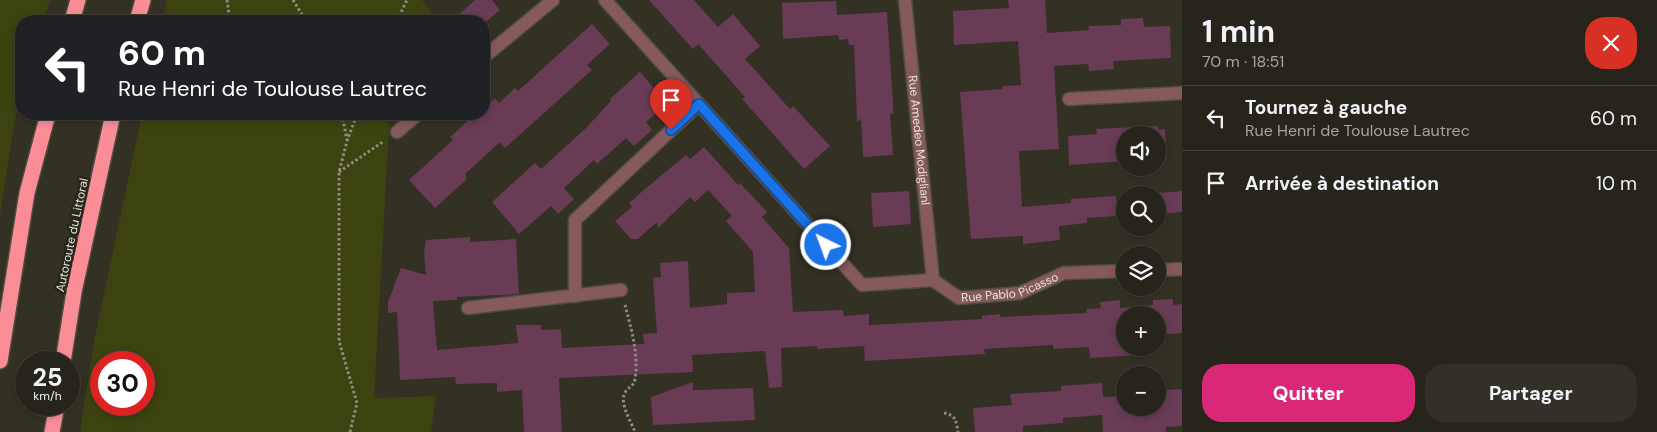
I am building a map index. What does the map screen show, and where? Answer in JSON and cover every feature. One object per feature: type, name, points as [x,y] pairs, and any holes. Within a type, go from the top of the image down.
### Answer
[{"type":"highway","points":[[74,15],[78,0]]},
{"type":"highway","points":[[139,15],[143,0]]},
{"type":"highway","points":[[0,361],[27,193],[46,120]]},
{"type":"highway","name":"Autoroute du Littoral","points":[[65,351],[74,292],[112,120]]},
{"type":"highway","points":[[52,432],[55,416]]},
{"type":"street","points":[[490,52],[553,0]]},
{"type":"street","points":[[605,0],[862,285],[933,280]]},
{"type":"street","name":"Rue Amedeo Modiglianl","points":[[905,0],[933,280]]},
{"type":"street","points":[[1069,99],[1182,93]]},
{"type":"street","points":[[575,296],[575,220],[699,104]]},
{"type":"street","points":[[397,132],[411,120]]},
{"type":"street","points":[[1166,270],[1182,269]]},
{"type":"street","name":"Rue Pablo Picasso","points":[[933,280],[959,298],[1020,293],[1064,273],[1116,271]]},
{"type":"street","points":[[468,308],[621,290]]},
{"type":"path","points":[[226,0],[230,15]]},
{"type":"path","points":[[294,0],[303,15]]},
{"type":"path","points":[[400,15],[407,0]]},
{"type":"path","points":[[343,120],[347,141]]},
{"type":"path","points":[[350,432],[357,403],[339,341],[339,172],[355,120]]},
{"type":"path","points":[[339,172],[397,132]]},
{"type":"path","points":[[621,290],[634,337],[635,380],[632,387],[626,391],[623,402],[635,432]]},
{"type":"path","points":[[944,413],[952,414],[956,420],[958,432]]},
{"type":"green space","points":[[0,0],[50,0],[46,15],[15,15],[15,118],[0,215]]},
{"type":"green space","points":[[167,0],[422,0],[433,15],[163,15]]},
{"type":"green space","points":[[141,120],[386,120],[391,126],[389,129],[374,398],[436,396],[431,432],[80,432],[90,367],[90,416],[155,416],[155,351],[92,351]]},
{"type":"building","points":[[475,0],[492,0],[500,10],[490,18],[490,15],[458,15]]},
{"type":"building","points":[[649,0],[694,0],[718,27],[733,14],[760,46],[745,59],[790,109],[793,106],[830,146],[804,169],[742,99],[745,97],[698,44],[693,49]]},
{"type":"building","points":[[1008,0],[1045,0],[1047,33],[1089,30],[1088,26],[1121,25],[1121,19],[1143,18],[1144,27],[1170,26],[1171,58],[1113,61],[1114,69],[1089,71],[1088,64],[1054,66],[1059,149],[1019,151],[1022,207],[1071,203],[1071,199],[1116,196],[1116,216],[1087,218],[1087,223],[1059,226],[1060,240],[1023,244],[1023,236],[971,239],[960,92],[1003,89],[1003,86],[1021,85],[1018,41],[954,45],[953,11],[1009,8]]},
{"type":"building","points":[[836,1],[837,15],[887,12],[893,102],[893,114],[890,114],[893,155],[863,157],[861,119],[857,122],[854,45],[849,45],[848,39],[839,40],[838,35],[783,39],[782,3]]},
{"type":"building","points":[[592,24],[610,44],[587,65],[592,70],[505,148],[500,142],[466,173],[466,180],[435,208],[409,180],[453,140],[450,137],[469,120],[490,120],[490,103],[495,98],[499,103],[515,88],[518,91]]},
{"type":"building","points":[[640,72],[667,103],[646,122],[652,130],[634,146],[626,138],[597,164],[594,160],[564,188],[574,199],[558,214],[551,206],[519,234],[492,202],[535,163],[541,169],[586,128],[611,101],[610,99]]},
{"type":"building","points":[[1116,128],[1116,162],[1069,165],[1068,136],[1097,134],[1096,129]]},
{"type":"building","points":[[704,147],[738,185],[740,183],[767,212],[762,217],[789,248],[793,312],[843,310],[844,316],[869,314],[869,325],[982,319],[982,316],[1000,314],[1000,317],[1087,313],[1086,309],[1101,308],[1100,302],[1120,300],[1120,306],[1116,306],[1116,356],[1122,356],[1090,358],[1089,347],[1053,349],[1053,345],[984,349],[985,354],[865,361],[864,346],[817,349],[817,346],[781,348],[782,387],[769,388],[765,351],[692,355],[693,372],[559,378],[562,432],[524,432],[522,390],[497,392],[497,383],[456,384],[455,377],[400,380],[397,312],[388,313],[388,302],[401,268],[426,275],[424,252],[426,240],[470,237],[470,242],[516,239],[519,294],[457,297],[457,300],[433,301],[437,350],[518,343],[516,325],[541,325],[541,330],[561,329],[562,348],[644,344],[643,334],[657,333],[653,278],[661,277],[660,263],[688,261],[690,308],[727,304],[727,293],[755,292],[753,252],[726,221],[732,216],[708,190],[695,202],[690,197],[658,228],[657,222],[638,239],[631,239],[615,221],[632,207],[629,203],[686,155],[690,159]]},
{"type":"building","points":[[909,191],[911,224],[873,227],[871,193]]},
{"type":"building","points":[[1182,191],[1182,212],[1166,213],[1166,192]]},
{"type":"building","points":[[1173,299],[1173,305],[1182,304],[1182,333],[1166,334],[1166,306],[1142,306],[1153,305],[1153,300]]},
{"type":"building","points":[[693,382],[693,390],[753,388],[755,420],[653,425],[651,397]]},
{"type":"building","points":[[1102,383],[1103,397],[1116,396],[1116,416],[1166,416],[1166,390],[1182,389],[1182,426],[1166,427],[1166,432],[1103,432],[1102,415],[1063,418],[1063,423],[1023,426],[1023,432],[975,432],[973,408],[1012,405],[1010,394],[1061,391],[1061,386]]},
{"type":"route","points":[[671,130],[699,104],[826,245]]}]
